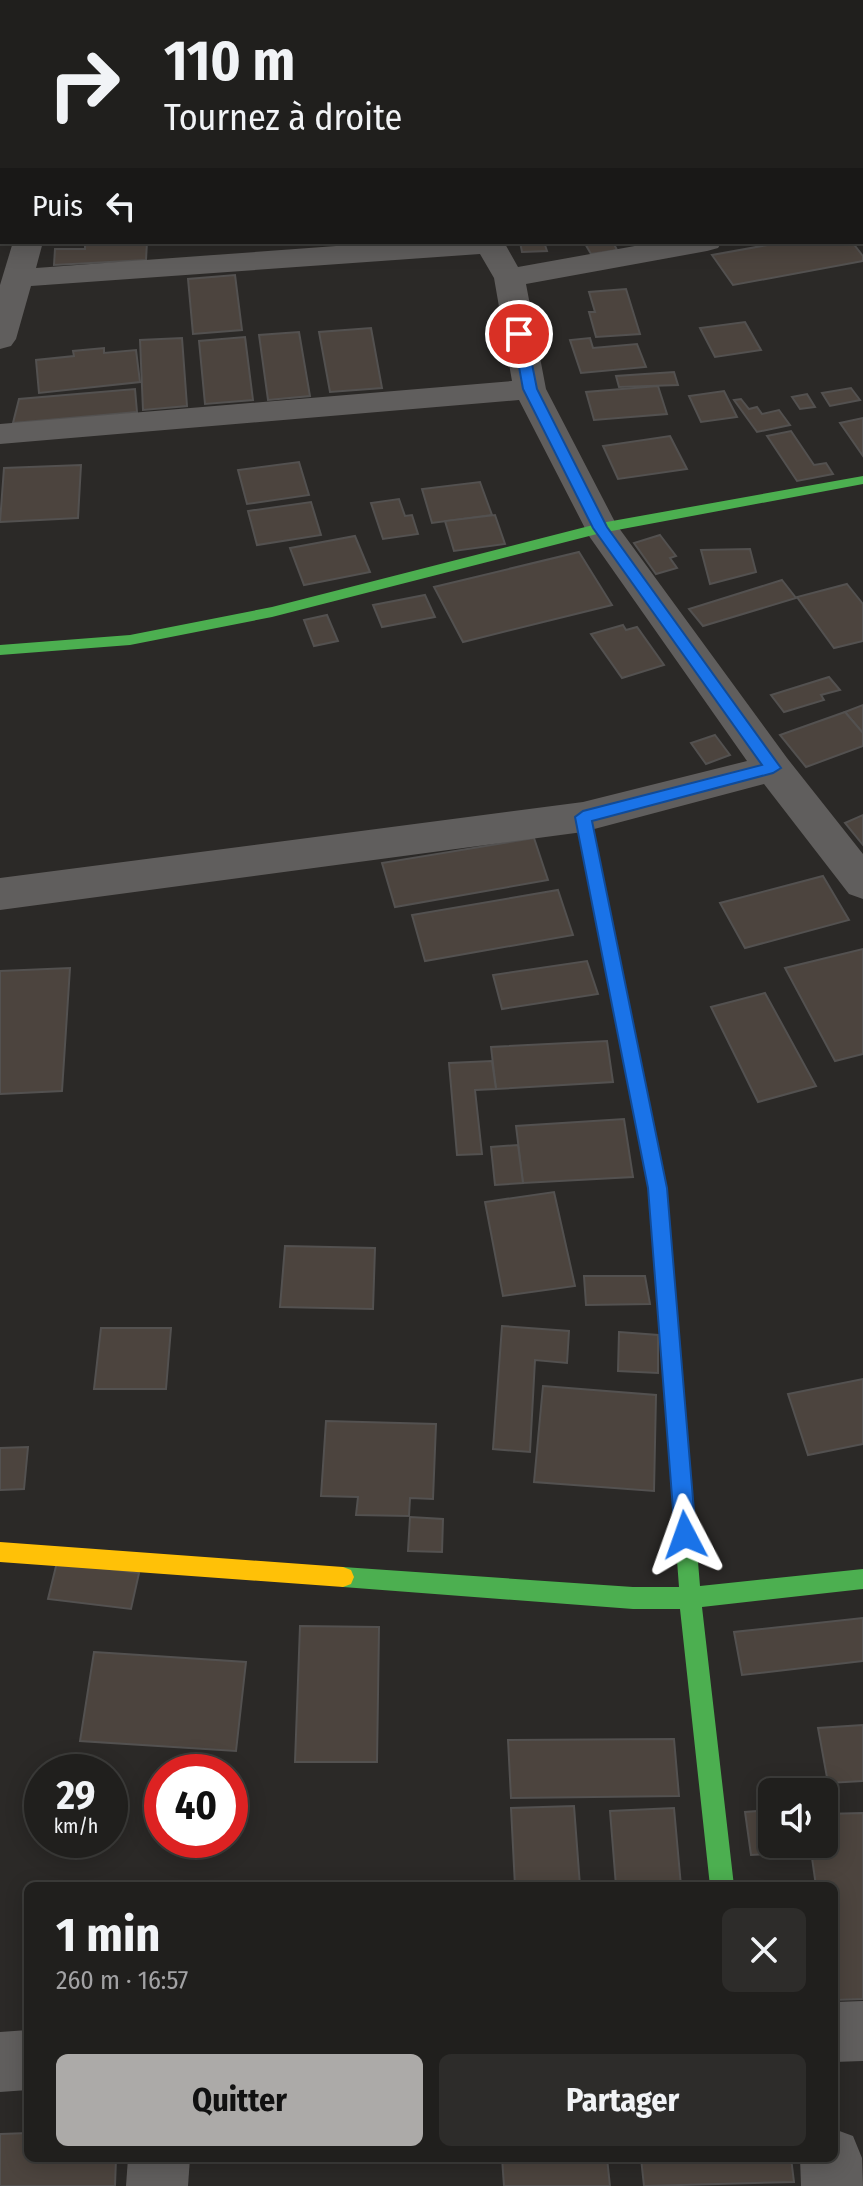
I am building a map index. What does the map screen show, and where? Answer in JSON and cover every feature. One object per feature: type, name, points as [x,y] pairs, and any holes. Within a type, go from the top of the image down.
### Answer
[{"type":"street","points":[[0,339],[28,244]]},
{"type":"street","points":[[19,278],[476,244]]},
{"type":"street","points":[[490,244],[509,278],[530,389],[601,528],[773,768],[863,883]]},
{"type":"street","points":[[509,278],[696,244]]},
{"type":"street","points":[[0,434],[530,389]]},
{"type":"street","points":[[0,650],[130,640],[272,612],[601,528],[863,480]]},
{"type":"street","points":[[0,894],[583,817],[773,768]]},
{"type":"street","points":[[583,817],[658,1188],[690,1598],[722,1882]]},
{"type":"street","points":[[0,1552],[617,1597],[690,1598],[863,1579]]},
{"type":"street","points":[[838,2032],[863,2031]]},
{"type":"street","points":[[0,2062],[24,2060]]},
{"type":"street","points":[[157,2186],[159,2162]]},
{"type":"street","points":[[831,2162],[832,2186]]},
{"type":"building","points":[[85,244],[147,244],[146,260],[54,265],[55,249],[85,249]]},
{"type":"building","points":[[520,244],[545,244],[547,251],[522,252]]},
{"type":"building","points":[[585,244],[614,244],[617,250],[591,254]]},
{"type":"building","points":[[773,244],[854,244],[863,256],[863,261],[733,285],[712,255]]},
{"type":"building","points":[[235,275],[242,330],[193,334],[188,279]]},
{"type":"building","points":[[626,289],[640,334],[596,337],[589,312],[595,312],[589,292]]},
{"type":"building","points":[[745,322],[761,350],[715,357],[700,328]]},
{"type":"building","points":[[371,328],[382,388],[330,392],[319,332]]},
{"type":"building","points":[[299,332],[310,396],[268,400],[259,335]]},
{"type":"building","points":[[245,337],[253,400],[205,404],[199,341]]},
{"type":"building","points":[[182,338],[187,406],[143,410],[140,340]]},
{"type":"building","points":[[590,338],[593,348],[637,344],[646,367],[581,373],[570,340]]},
{"type":"building","points":[[104,348],[104,353],[136,350],[140,382],[39,393],[36,360],[74,356],[73,351]]},
{"type":"building","points":[[674,372],[678,385],[619,387],[616,376]]},
{"type":"building","points":[[658,386],[667,414],[594,420],[586,392]]},
{"type":"building","points":[[851,388],[860,400],[830,406],[822,393]]},
{"type":"building","points":[[135,389],[137,412],[13,423],[19,399]]},
{"type":"building","points":[[724,391],[737,417],[701,422],[689,396]]},
{"type":"building","points":[[807,394],[815,407],[800,409],[792,397]]},
{"type":"building","points":[[741,399],[749,409],[757,407],[762,414],[779,410],[790,425],[757,432],[734,400]]},
{"type":"building","points":[[863,418],[863,456],[840,423]]},
{"type":"building","points":[[791,431],[814,465],[826,463],[833,474],[797,481],[767,436]]},
{"type":"building","points":[[670,436],[687,469],[618,479],[603,446]]},
{"type":"building","points":[[299,462],[309,495],[247,504],[238,470]]},
{"type":"building","points":[[81,465],[78,518],[0,522],[4,468]]},
{"type":"building","points":[[480,482],[492,515],[432,523],[422,489]]},
{"type":"building","points":[[399,499],[405,516],[412,515],[418,534],[383,539],[371,503]]},
{"type":"building","points":[[311,502],[321,535],[257,545],[248,511]]},
{"type":"building","points":[[495,515],[505,544],[454,551],[445,521]]},
{"type":"building","points":[[660,535],[676,556],[670,558],[677,568],[656,574],[634,543]]},
{"type":"building","points":[[355,536],[370,572],[304,585],[290,548]]},
{"type":"building","points":[[750,549],[756,572],[710,584],[701,550]]},
{"type":"building","points":[[579,552],[612,605],[463,642],[434,587]]},
{"type":"building","points":[[782,580],[796,598],[703,626],[689,609]]},
{"type":"building","points":[[847,584],[863,604],[863,641],[834,648],[797,597]]},
{"type":"building","points":[[425,595],[435,617],[382,627],[373,605]]},
{"type":"building","points":[[327,615],[338,641],[314,646],[304,620]]},
{"type":"building","points":[[623,625],[626,630],[637,627],[664,665],[622,678],[591,634]]},
{"type":"building","points":[[829,677],[840,690],[821,695],[824,700],[784,712],[771,695]]},
{"type":"building","points":[[863,705],[863,733],[845,712]]},
{"type":"building","points":[[845,712],[863,733],[863,746],[806,767],[780,735]]},
{"type":"building","points":[[715,735],[730,755],[706,764],[691,743]]},
{"type":"building","points":[[863,815],[863,845],[845,823]]},
{"type":"building","points":[[534,838],[548,880],[395,907],[382,863]]},
{"type":"building","points":[[823,876],[849,920],[745,948],[720,903]]},
{"type":"building","points":[[558,890],[573,935],[425,961],[412,915]]},
{"type":"building","points":[[863,949],[863,1054],[835,1061],[785,968]]},
{"type":"building","points":[[587,961],[598,994],[502,1009],[493,975]]},
{"type":"building","points":[[70,968],[62,1091],[0,1094],[0,971]]},
{"type":"building","points":[[765,993],[816,1086],[758,1102],[711,1007]]},
{"type":"building","points":[[607,1041],[613,1082],[496,1089],[491,1047]]},
{"type":"building","points":[[492,1061],[496,1089],[475,1090],[482,1154],[457,1155],[449,1063]]},
{"type":"building","points":[[624,1119],[633,1177],[523,1183],[516,1126]]},
{"type":"building","points":[[518,1145],[523,1183],[495,1185],[491,1147]]},
{"type":"building","points":[[554,1192],[575,1286],[503,1296],[485,1202]]},
{"type":"building","points":[[285,1246],[375,1248],[373,1309],[280,1307]]},
{"type":"building","points":[[584,1276],[645,1276],[650,1304],[586,1305]]},
{"type":"building","points":[[502,1326],[569,1331],[567,1363],[535,1360],[530,1452],[493,1449]]},
{"type":"building","points":[[101,1328],[171,1328],[166,1389],[94,1389]]},
{"type":"building","points":[[619,1332],[658,1335],[658,1373],[618,1371]]},
{"type":"building","points":[[863,1379],[863,1444],[808,1455],[788,1394]]},
{"type":"building","points":[[543,1386],[656,1395],[654,1491],[534,1482]]},
{"type":"building","points":[[326,1421],[436,1424],[433,1499],[410,1498],[409,1516],[356,1515],[358,1497],[321,1496]]},
{"type":"building","points":[[28,1447],[24,1489],[0,1490],[0,1448]]},
{"type":"building","points":[[410,1517],[443,1519],[442,1552],[408,1551]]},
{"type":"building","points":[[57,1562],[139,1573],[131,1609],[48,1599]]},
{"type":"building","points":[[863,1618],[863,1661],[742,1675],[734,1632]]},
{"type":"building","points":[[300,1626],[379,1627],[377,1762],[295,1762]]},
{"type":"building","points":[[94,1652],[246,1662],[236,1751],[80,1741]]},
{"type":"building","points":[[863,1725],[863,1781],[838,1782],[838,1778],[827,1778],[818,1728]]},
{"type":"building","points":[[674,1739],[679,1796],[511,1798],[508,1740]]},
{"type":"building","points":[[574,1806],[580,1882],[515,1882],[511,1808]]},
{"type":"building","points":[[674,1808],[681,1882],[616,1882],[610,1811]]},
{"type":"building","points":[[758,1811],[758,1855],[751,1855],[745,1812]]},
{"type":"building","points":[[863,1813],[863,1999],[838,2000],[838,1882],[815,1882],[812,1858],[838,1858],[838,1814]]},
{"type":"building","points":[[24,2133],[24,2162],[116,2162],[115,2186],[0,2186],[0,2134]]},
{"type":"building","points":[[502,2162],[607,2162],[610,2186],[504,2186]]},
{"type":"building","points":[[641,2162],[792,2162],[794,2182],[644,2186]]},
{"type":"traffic: fast","points":[[0,650],[130,640],[272,612],[601,528],[863,480]]},
{"type":"traffic: fast","points":[[583,817],[658,1188],[690,1598],[722,1882]]},
{"type":"traffic: fast","points":[[343,1577],[633,1598],[690,1598],[863,1579]]},
{"type":"traffic: slow","points":[[0,1552],[343,1577]]},
{"type":"route","points":[[519,334],[530,389],[601,528],[773,768],[583,817],[658,1188],[685,1535]]}]
